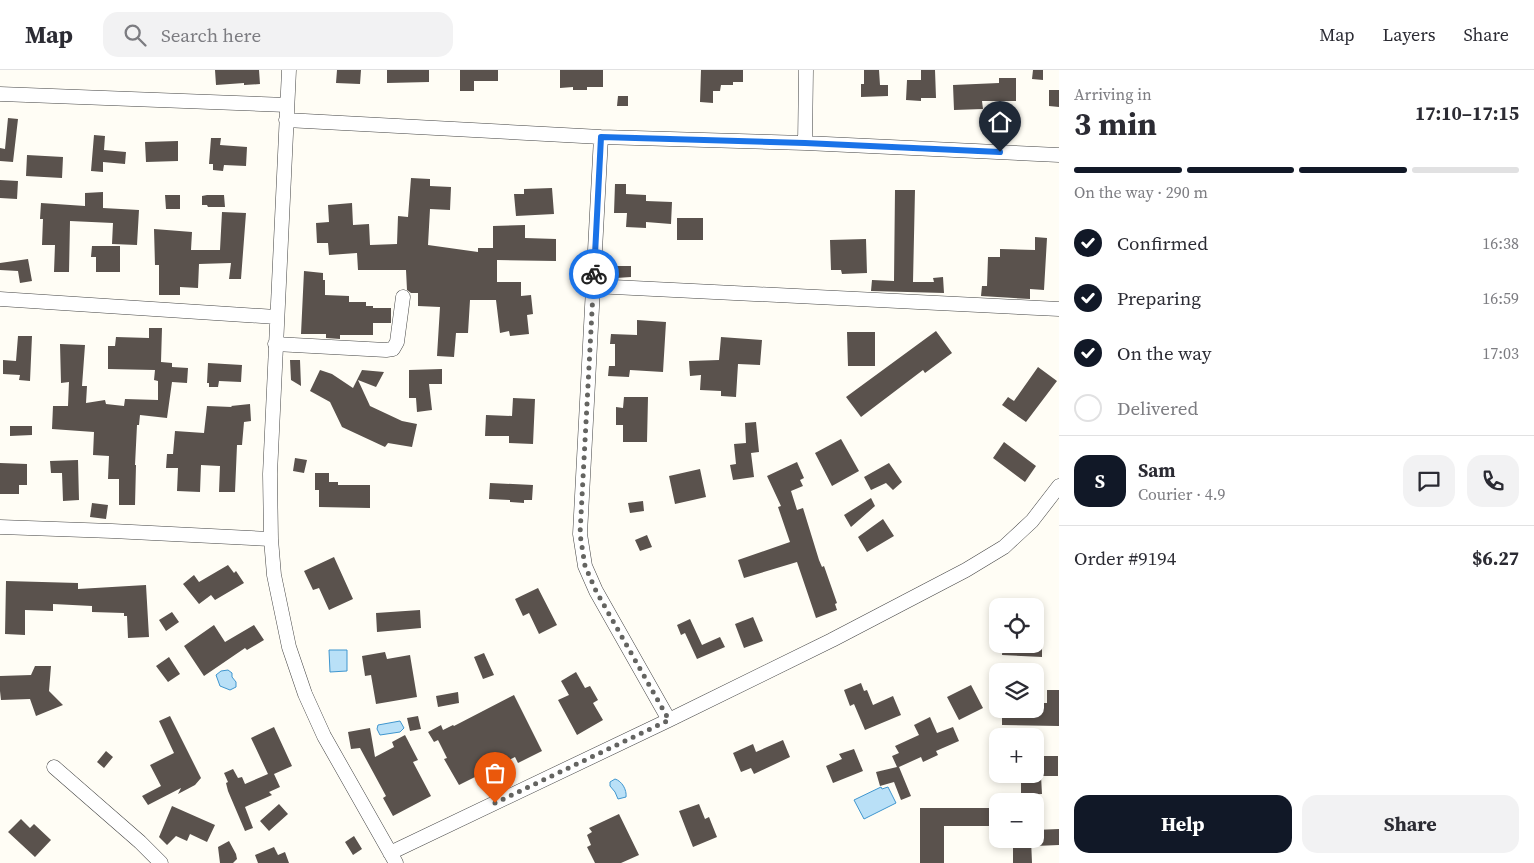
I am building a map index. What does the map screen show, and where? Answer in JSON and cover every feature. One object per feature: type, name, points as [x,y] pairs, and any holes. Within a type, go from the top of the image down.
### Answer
[{"type":"street","points":[[289,70],[270,474],[271,540],[274,575],[289,646],[305,694],[324,736],[393,858],[832,640],[974,565],[1004,547],[1032,521],[1059,486]]},
{"type":"street","points":[[805,143],[806,70]]},
{"type":"street","points":[[0,94],[287,105]]},
{"type":"street","points":[[286,120],[601,137],[805,143],[1059,155]]},
{"type":"street","points":[[601,137],[580,534],[585,566],[596,591],[669,720]]},
{"type":"street","points":[[593,286],[1059,309]]},
{"type":"street","points":[[275,344],[386,350],[393,348],[397,342],[403,298]]},
{"type":"street","points":[[0,299],[276,317]]},
{"type":"street","points":[[0,527],[271,540]]},
{"type":"street","points":[[54,767],[140,842],[161,863]]},
{"type":"water","points":[[329,650],[347,650],[347,671],[330,672]]},
{"type":"water","points":[[228,670],[232,673],[232,677],[236,682],[236,687],[230,690],[220,686],[216,675],[221,671]]},
{"type":"water","points":[[400,721],[404,728],[400,732],[380,735],[377,729],[378,725]]},
{"type":"water","points":[[615,779],[624,786],[626,797],[618,799],[610,786],[610,782]]},
{"type":"water","points":[[881,787],[882,789],[888,787],[896,803],[864,819],[854,800]]},
{"type":"building","points":[[215,70],[259,70],[260,84],[216,85]]},
{"type":"building","points":[[337,70],[361,70],[360,84],[336,83]]},
{"type":"building","points":[[387,70],[429,70],[429,82],[387,83]]},
{"type":"building","points":[[460,70],[498,70],[498,81],[474,81],[474,91],[460,91]]},
{"type":"building","points":[[560,70],[603,70],[603,87],[587,87],[587,90],[573,90],[573,87],[560,88]]},
{"type":"building","points":[[701,70],[743,70],[743,82],[733,82],[733,85],[721,85],[720,91],[713,91],[713,103],[700,102]]},
{"type":"building","points":[[864,70],[879,70],[880,85],[888,85],[888,96],[861,97],[861,84],[864,84]]},
{"type":"building","points":[[921,70],[935,70],[936,98],[921,98],[921,101],[906,100],[907,80],[921,80]]},
{"type":"building","points":[[1033,70],[1043,70],[1043,80],[1032,79]]},
{"type":"building","points":[[999,78],[1016,78],[1016,101],[982,101],[983,109],[954,110],[953,85],[999,83]]},
{"type":"building","points":[[1049,90],[1059,90],[1059,107],[1049,106]]},
{"type":"building","points":[[618,96],[628,96],[628,106],[617,106]]},
{"type":"building","points":[[8,118],[18,119],[13,162],[0,161],[0,148],[5,149]]},
{"type":"building","points":[[94,135],[105,136],[104,150],[126,152],[125,164],[103,162],[103,172],[91,171]]},
{"type":"building","points":[[211,138],[221,138],[220,145],[247,147],[246,166],[224,165],[223,171],[213,170],[213,164],[209,164]]},
{"type":"building","points":[[178,141],[178,161],[146,162],[145,142]]},
{"type":"building","points":[[27,155],[63,157],[62,178],[26,176]]},
{"type":"building","points":[[411,178],[430,179],[430,186],[451,187],[450,210],[430,209],[428,245],[478,252],[478,248],[493,248],[493,226],[525,225],[525,238],[556,239],[556,261],[497,260],[497,282],[521,282],[521,296],[531,295],[533,314],[527,315],[529,334],[510,336],[509,331],[500,333],[496,300],[470,300],[468,333],[456,333],[454,357],[437,356],[440,307],[418,306],[418,293],[411,293],[407,290],[406,270],[358,270],[357,253],[329,255],[328,243],[317,243],[316,223],[329,222],[328,205],[352,203],[353,225],[369,224],[370,245],[397,244],[398,216],[408,217]]},
{"type":"building","points":[[0,180],[18,181],[17,199],[0,198]]},
{"type":"building","points":[[615,184],[626,184],[626,194],[646,195],[646,201],[672,202],[671,224],[646,222],[646,228],[626,227],[627,213],[614,213]]},
{"type":"building","points":[[552,188],[554,214],[516,216],[514,194],[524,194],[524,189]]},
{"type":"building","points":[[895,190],[915,190],[913,282],[934,282],[933,278],[943,277],[944,293],[871,291],[872,280],[894,281]]},
{"type":"building","points":[[103,192],[103,208],[139,210],[137,245],[112,244],[113,223],[70,221],[69,272],[54,272],[55,245],[42,245],[43,219],[40,219],[41,203],[85,206],[85,193]]},
{"type":"building","points":[[165,195],[180,195],[180,209],[166,209]]},
{"type":"building","points":[[224,195],[225,207],[202,205],[202,196]]},
{"type":"building","points":[[222,212],[246,213],[241,279],[229,279],[231,263],[199,264],[198,288],[180,287],[180,295],[159,295],[159,265],[155,265],[154,229],[192,232],[191,250],[220,250]]},
{"type":"building","points":[[677,218],[703,218],[703,240],[677,240]]},
{"type":"building","points":[[1035,237],[1047,238],[1044,290],[1030,289],[1030,299],[981,296],[982,286],[987,286],[988,257],[1000,257],[1000,249],[1035,250]]},
{"type":"building","points":[[866,239],[867,273],[842,274],[841,270],[831,270],[830,240]]},
{"type":"building","points":[[92,246],[120,246],[120,272],[96,272],[96,257],[91,257]]},
{"type":"building","points":[[28,259],[32,281],[20,283],[18,271],[0,270],[0,263]]},
{"type":"building","points":[[616,266],[631,266],[631,277],[616,278]]},
{"type":"building","points":[[304,271],[323,273],[325,295],[349,296],[349,302],[366,302],[366,306],[373,306],[373,308],[391,308],[391,323],[373,323],[373,335],[340,335],[340,339],[326,338],[326,334],[301,334]]},
{"type":"building","points":[[637,320],[666,322],[663,372],[630,370],[629,377],[608,376],[609,366],[615,366],[615,344],[610,344],[611,334],[637,335]]},
{"type":"building","points":[[149,328],[162,328],[161,362],[172,363],[172,367],[188,368],[187,383],[172,382],[167,418],[140,415],[139,425],[137,425],[135,505],[119,505],[119,479],[108,479],[109,456],[93,455],[94,432],[52,429],[53,406],[68,406],[69,382],[61,383],[60,344],[85,345],[82,386],[87,386],[86,403],[105,400],[106,404],[124,406],[125,399],[158,400],[158,381],[154,380],[155,370],[108,369],[108,346],[115,346],[116,337],[149,338]]},
{"type":"building","points":[[936,331],[952,353],[925,373],[923,370],[861,417],[846,397]]},
{"type":"building","points":[[847,332],[875,332],[875,366],[848,366]]},
{"type":"building","points":[[18,336],[32,336],[30,381],[19,380],[20,375],[3,374],[3,360],[16,361]]},
{"type":"building","points":[[721,337],[762,340],[760,365],[738,364],[736,397],[721,396],[721,391],[700,390],[701,375],[690,376],[689,361],[719,360]]},
{"type":"building","points":[[290,360],[300,360],[301,386],[291,380]]},
{"type":"building","points":[[208,363],[242,365],[241,382],[219,381],[218,387],[209,387],[209,383],[207,383]]},
{"type":"building","points":[[1038,367],[1057,381],[1026,422],[1002,405],[1008,397],[1014,401]]},
{"type":"building","points":[[442,369],[442,384],[429,384],[432,410],[417,412],[416,398],[409,398],[409,370]]},
{"type":"building","points":[[320,370],[332,374],[353,388],[362,370],[384,372],[376,387],[358,380],[370,406],[402,421],[417,424],[412,447],[388,443],[385,447],[342,427],[330,402],[310,391]]},
{"type":"building","points":[[624,397],[648,397],[647,442],[623,442],[623,425],[616,425],[616,407],[623,408]]},
{"type":"building","points":[[513,398],[535,399],[533,444],[509,443],[509,436],[485,436],[486,415],[512,416]]},
{"type":"building","points":[[250,404],[251,421],[244,422],[242,445],[237,445],[235,492],[219,492],[220,466],[201,465],[200,492],[177,491],[178,468],[166,468],[167,454],[173,454],[175,431],[204,433],[207,406],[232,407]]},
{"type":"building","points":[[756,422],[759,452],[751,453],[754,477],[733,480],[730,465],[736,464],[734,444],[746,443],[745,423]]},
{"type":"building","points":[[10,426],[32,426],[32,435],[10,436]]},
{"type":"building","points":[[841,439],[859,471],[832,486],[815,453]]},
{"type":"building","points":[[1004,442],[1036,466],[1025,482],[993,458]]},
{"type":"building","points":[[295,458],[307,460],[304,473],[293,471]]},
{"type":"building","points":[[78,460],[79,500],[63,501],[62,473],[51,473],[50,461]]},
{"type":"building","points":[[797,462],[804,478],[800,480],[803,486],[791,491],[797,510],[803,508],[819,560],[822,567],[824,566],[837,603],[835,604],[837,610],[816,618],[797,562],[744,578],[738,560],[790,542],[778,507],[781,506],[767,476]]},
{"type":"building","points":[[0,463],[27,464],[27,485],[19,485],[19,494],[0,494]]},
{"type":"building","points":[[889,463],[902,482],[893,490],[886,483],[871,490],[864,477]]},
{"type":"building","points":[[700,469],[706,497],[675,504],[669,476]]},
{"type":"building","points":[[315,473],[329,473],[329,482],[338,482],[338,485],[370,485],[370,508],[319,507],[319,490],[315,490]]},
{"type":"building","points":[[490,483],[533,485],[532,500],[524,500],[524,503],[489,499]]},
{"type":"building","points":[[871,498],[875,506],[851,527],[844,515]]},
{"type":"building","points":[[643,501],[644,511],[630,513],[628,503]]},
{"type":"building","points":[[92,503],[108,505],[106,519],[90,517]]},
{"type":"building","points":[[883,519],[894,536],[867,552],[858,537]]},
{"type":"building","points":[[647,535],[652,547],[640,551],[635,540]]},
{"type":"building","points":[[334,557],[353,599],[329,610],[319,588],[313,590],[304,571]]},
{"type":"building","points":[[228,565],[234,573],[236,571],[244,583],[215,600],[211,595],[199,604],[183,584],[194,575],[199,582]]},
{"type":"building","points":[[6,581],[78,583],[78,589],[146,585],[149,637],[128,638],[127,616],[124,616],[124,613],[92,612],[92,606],[53,604],[53,611],[25,610],[25,635],[5,634]]},
{"type":"building","points":[[538,588],[557,625],[539,634],[529,613],[523,616],[515,599]]},
{"type":"building","points":[[420,610],[421,628],[377,632],[376,613]]},
{"type":"building","points":[[172,612],[179,622],[166,631],[159,620]]},
{"type":"building","points":[[753,617],[763,641],[744,648],[735,624]]},
{"type":"building","points":[[690,619],[702,645],[720,637],[725,647],[697,659],[685,633],[681,635],[677,625]]},
{"type":"building","points":[[214,625],[225,642],[254,625],[264,640],[247,650],[245,648],[204,676],[184,646]]},
{"type":"building","points":[[385,652],[387,659],[410,655],[417,697],[376,704],[371,675],[365,676],[362,656]]},
{"type":"building","points":[[484,653],[494,675],[483,679],[474,657]]},
{"type":"building","points":[[1002,653],[1042,653],[1042,657],[1002,655]]},
{"type":"building","points":[[169,657],[180,674],[168,682],[156,666]]},
{"type":"building","points":[[35,666],[51,666],[49,691],[63,705],[36,716],[30,699],[1,700],[0,691],[0,676],[31,675]]},
{"type":"building","points":[[576,672],[585,688],[590,686],[598,700],[593,703],[603,720],[577,735],[558,700],[569,695],[561,681]]},
{"type":"building","points":[[861,683],[864,691],[867,690],[873,705],[893,696],[901,715],[865,730],[854,704],[850,706],[844,690]]},
{"type":"building","points":[[971,685],[983,708],[959,720],[947,697]]},
{"type":"building","points":[[1047,690],[1059,690],[1059,726],[1002,725],[1002,718],[1044,718],[1044,703],[1047,703]]},
{"type":"building","points":[[458,692],[459,703],[438,707],[436,696]]},
{"type":"building","points":[[514,695],[542,751],[518,763],[515,757],[459,785],[444,759],[447,758],[438,740],[434,742],[428,732],[441,725],[443,730],[454,726]]},
{"type":"building","points":[[170,716],[201,778],[195,785],[178,794],[181,788],[148,805],[142,796],[161,786],[150,765],[174,753],[159,721]]},
{"type":"building","points":[[418,716],[421,729],[410,731],[407,718]]},
{"type":"building","points":[[930,717],[937,733],[953,727],[959,741],[936,751],[938,755],[923,762],[921,757],[899,767],[911,796],[901,800],[894,782],[880,786],[876,772],[897,767],[892,756],[899,753],[895,746],[919,735],[914,725]]},
{"type":"building","points":[[274,727],[292,766],[274,774],[280,787],[269,792],[272,795],[245,807],[253,828],[245,831],[228,791],[226,783],[228,782],[224,773],[233,769],[238,778],[242,777],[245,784],[268,774],[251,738]]},
{"type":"building","points":[[370,728],[375,757],[394,747],[392,742],[405,735],[418,760],[413,762],[431,796],[393,816],[383,798],[386,796],[360,748],[351,749],[348,732]]},
{"type":"building","points":[[783,740],[790,757],[754,774],[751,768],[741,772],[733,753],[753,744],[756,752]]},
{"type":"building","points":[[854,749],[863,771],[833,783],[826,766],[842,759],[839,754]]},
{"type":"building","points":[[106,751],[113,757],[104,768],[97,762]]},
{"type":"building","points":[[1044,756],[1058,756],[1058,776],[1044,776]]},
{"type":"building","points":[[1021,783],[1041,783],[1042,793],[1021,793]]},
{"type":"building","points":[[279,804],[288,814],[269,831],[260,821]]},
{"type":"building","points":[[699,804],[705,819],[709,817],[717,837],[693,847],[679,811]]},
{"type":"building","points":[[172,806],[215,825],[207,842],[190,834],[187,841],[176,836],[167,845],[159,837]]},
{"type":"building","points":[[920,808],[989,808],[989,826],[944,826],[944,863],[920,863]]},
{"type":"building","points":[[619,814],[639,855],[621,863],[595,863],[587,847],[591,845],[587,835],[592,832],[589,828]]},
{"type":"building","points":[[21,819],[30,828],[34,824],[51,840],[35,857],[8,832]]},
{"type":"building","points":[[1059,829],[1059,845],[1044,846],[1044,830]]},
{"type":"building","points":[[354,836],[362,849],[353,855],[345,842]]},
{"type":"building","points":[[229,841],[237,859],[233,863],[220,863],[218,847]]},
{"type":"building","points":[[274,847],[278,855],[285,852],[289,863],[258,863],[255,855]]},
{"type":"building","points":[[1013,848],[1031,848],[1032,863],[1013,863]]},
{"type":"way so far","points":[[495,803],[669,720],[596,591],[585,566],[580,534],[594,274]]},
{"type":"route","points":[[594,274],[601,137],[805,143],[1000,152]]}]
